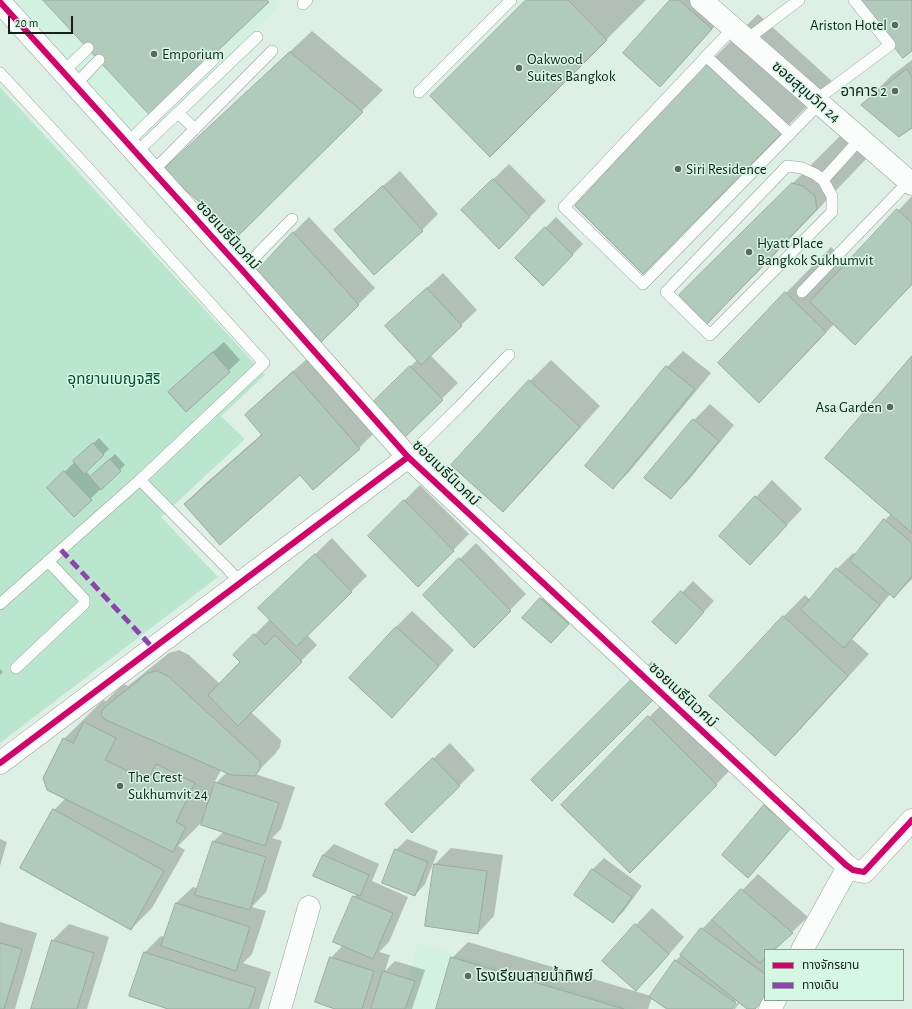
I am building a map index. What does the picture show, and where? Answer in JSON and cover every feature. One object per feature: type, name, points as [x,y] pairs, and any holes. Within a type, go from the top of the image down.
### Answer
[{"type":"street","name":"ซอยสุขุมวิท 24","points":[[701,0],[910,182]]},
{"type":"street","name":"ซอยเมธีนิเวศม์","points":[[0,2],[242,270],[408,457],[848,867]]},
{"type":"street","points":[[0,763],[408,457]]},
{"type":"street","points":[[803,949],[848,867],[853,870],[864,872],[912,820]]},
{"type":"street","points":[[280,1009],[309,908]]},
{"type":"lane","points":[[419,92],[511,0]]},
{"type":"lane","points":[[799,0],[739,34],[706,56],[564,207],[643,284],[790,134],[818,102],[890,45],[854,0]]},
{"type":"lane","points":[[132,148],[178,113],[257,37]]},
{"type":"lane","points":[[69,78],[88,48]]},
{"type":"lane","points":[[153,171],[272,51]]},
{"type":"lane","points":[[706,56],[790,134]]},
{"type":"lane","points":[[132,148],[214,59]]},
{"type":"lane","points":[[69,78],[99,60]]},
{"type":"lane","points":[[0,72],[264,364],[140,480],[0,604]]},
{"type":"lane","points":[[178,113],[195,129]]},
{"type":"lane","points":[[823,180],[860,139]]},
{"type":"lane","points":[[787,166],[802,168],[815,174],[823,180],[832,196],[832,212],[710,335],[666,292],[787,166]]},
{"type":"lane","points":[[802,292],[910,182]]},
{"type":"lane","points":[[242,270],[292,219]]},
{"type":"lane","points":[[408,457],[509,355]]},
{"type":"lane","points":[[140,480],[240,583]]},
{"type":"lane","points":[[16,668],[84,604],[84,599],[48,561]]},
{"type":"shaded area","name":"Emporium","points":[[10,0],[274,0],[279,6],[142,147]]},
{"type":"shaded area","name":"โรงเรียนสายน้ำทิพย์","points":[[418,943],[637,1009],[398,1009]]},
{"type":"green space","name":"อุทยานเบญจสิริ","points":[[0,87],[265,375],[221,416],[245,439],[161,517],[218,577],[0,743]]},
{"type":"building","name":"Emporium","points":[[43,0],[267,0],[269,2],[150,115]]},
{"type":"building","name":"Oakwood Suites Bangkok","points":[[526,0],[568,0],[607,40],[490,157],[430,96]]},
{"type":"building","points":[[670,0],[679,0],[712,29],[660,87],[623,53]]},
{"type":"building","name":"Ariston Hotel","points":[[859,0],[912,0],[912,51],[903,58]]},
{"type":"building","points":[[290,52],[363,112],[238,236],[163,170]]},
{"type":"building","name":"Siri Residence","points":[[707,64],[783,132],[643,274],[575,206]]},
{"type":"building","name":"อาคาร 2","points":[[907,69],[912,77],[912,128],[899,137],[861,105]]},
{"type":"building","points":[[493,179],[530,217],[499,249],[461,210]]},
{"type":"building","name":"Hyatt Place Bangkok Sukhumvit","points":[[792,183],[803,186],[815,196],[817,209],[707,324],[679,295]]},
{"type":"building","points":[[383,186],[423,231],[374,275],[334,230]]},
{"type":"building","points":[[897,209],[912,223],[912,284],[855,345],[810,302]]},
{"type":"building","points":[[545,227],[573,255],[543,286],[515,258]]},
{"type":"building","points":[[293,232],[359,305],[321,342],[257,271]]},
{"type":"building","points":[[427,288],[462,326],[421,365],[385,326]]},
{"type":"building","points":[[785,292],[826,332],[759,403],[718,363]]},
{"type":"building","points":[[213,352],[230,372],[186,412],[168,392]]},
{"type":"building","name":"Asa Garden","points":[[912,356],[912,533],[825,458]]},
{"type":"building","points":[[410,366],[443,400],[403,439],[370,405]]},
{"type":"building","points":[[666,366],[695,389],[613,489],[585,466]]},
{"type":"building","points":[[293,372],[360,449],[313,490],[300,475],[220,545],[184,504],[262,435],[245,415]]},
{"type":"building","points":[[529,380],[580,427],[503,512],[451,465]]},
{"type":"building","points":[[693,419],[719,441],[671,499],[644,478]]},
{"type":"building","points":[[93,443],[104,455],[84,474],[73,461]]},
{"type":"building","points":[[110,459],[121,471],[101,490],[90,477]]},
{"type":"building","points":[[64,471],[92,500],[74,517],[47,488]]},
{"type":"building","points":[[755,496],[787,525],[750,565],[719,536]]},
{"type":"building","points":[[404,500],[454,551],[418,587],[368,536]]},
{"type":"building","points":[[884,519],[912,543],[912,576],[894,598],[850,561]]},
{"type":"building","points":[[315,554],[352,592],[296,647],[258,608]]},
{"type":"building","points":[[459,558],[511,611],[474,648],[423,595]]},
{"type":"building","points":[[836,568],[880,605],[844,648],[801,610]]},
{"type":"building","points":[[681,591],[704,612],[676,644],[652,622]]},
{"type":"building","points":[[540,598],[569,624],[551,643],[522,618]]},
{"type":"building","points":[[783,616],[848,676],[775,756],[709,696]]},
{"type":"building","points":[[396,627],[439,666],[392,718],[349,678]]},
{"type":"building","points":[[254,634],[265,645],[275,635],[302,662],[238,726],[208,695],[240,662],[233,655]]},
{"type":"building","points":[[157,671],[168,676],[260,761],[260,769],[255,776],[231,775],[106,720],[101,715],[104,708],[146,674]]},
{"type":"building","points":[[635,676],[656,697],[552,801],[531,780]]},
{"type":"building","points":[[648,716],[717,785],[630,873],[561,805]]},
{"type":"building","name":"The Crest Sukhumvit 24","points":[[84,722],[116,738],[105,760],[148,781],[156,764],[195,783],[176,822],[186,827],[173,852],[47,790],[43,778],[63,738],[73,743]]},
{"type":"building","points":[[433,758],[460,786],[412,833],[385,804]]},
{"type":"building","points":[[215,782],[279,803],[265,846],[201,825]]},
{"type":"building","points":[[764,805],[791,828],[748,878],[722,855]]},
{"type":"building","points":[[53,809],[164,871],[131,930],[20,868]]},
{"type":"building","points":[[213,841],[266,857],[250,910],[195,895]]},
{"type":"building","points":[[395,849],[428,862],[415,896],[382,883]]},
{"type":"building","points":[[323,855],[369,875],[360,896],[313,876]]},
{"type":"building","points":[[434,864],[487,871],[478,934],[425,926]]},
{"type":"building","points":[[592,869],[632,897],[613,923],[574,895]]},
{"type":"building","points":[[741,889],[793,933],[775,949],[764,949],[764,959],[760,963],[712,920]]},
{"type":"building","points":[[353,896],[393,913],[373,959],[333,942]]},
{"type":"building","points":[[176,903],[250,927],[236,971],[161,946]]},
{"type":"building","points":[[635,924],[669,954],[636,991],[602,961]]},
{"type":"building","points":[[701,928],[764,973],[764,999],[755,1009],[747,1009],[680,955]]},
{"type":"building","points":[[52,940],[94,953],[77,1009],[31,1009]]},
{"type":"building","points":[[0,943],[22,949],[4,1009],[0,1009]]},
{"type":"building","points":[[144,952],[256,988],[249,1009],[168,1009],[129,996]]},
{"type":"building","points":[[330,957],[374,971],[362,1009],[335,1009],[315,1002]]},
{"type":"building","name":"โรงเรียนสายน้ำทิพย์","points":[[451,957],[624,1009],[436,1009]]},
{"type":"building","points":[[675,960],[736,1003],[732,1009],[667,1009],[649,997]]},
{"type":"building","points":[[383,971],[415,981],[405,1009],[371,1009]]},
{"type":"marked path","points":[[61,550],[153,648]]},
{"type":"cycle path","points":[[0,2],[242,270],[408,457],[846,865],[853,870],[864,872],[912,820]]},
{"type":"cycle path","points":[[0,763],[408,457]]},
{"type":"place","name":"Ariston Hotel","points":[[895,25]]},
{"type":"place","name":"Emporium","points":[[154,54]]},
{"type":"place","name":"Oakwood Suites Bangkok","points":[[519,68]]},
{"type":"place","name":"อาคาร 2","points":[[895,91]]},
{"type":"place","name":"Siri Residence","points":[[678,169]]},
{"type":"place","name":"Hyatt Place Bangkok Sukhumvit","points":[[749,252]]},
{"type":"place","name":"Asa Garden","points":[[890,407]]},
{"type":"place","name":"The Crest Sukhumvit 24","points":[[120,786]]},
{"type":"place","name":"โรงเรียนสายน้ำทิพย์","points":[[468,976]]}]
